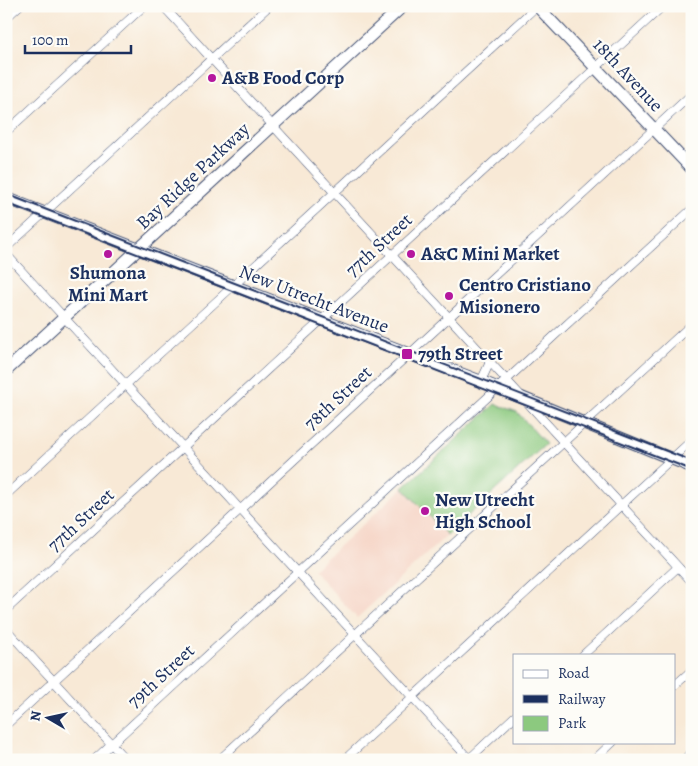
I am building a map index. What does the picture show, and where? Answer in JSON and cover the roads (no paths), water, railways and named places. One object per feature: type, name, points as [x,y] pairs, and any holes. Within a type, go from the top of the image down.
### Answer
[{"type":"street","points":[[6,18],[18,6]]},
{"type":"street","points":[[6,132],[144,6]]},
{"type":"street","points":[[162,6],[490,362],[502,384]]},
{"type":"street","points":[[6,248],[269,6]]},
{"type":"street","name":"Bay Ridge Parkway","points":[[6,372],[403,6]]},
{"type":"street","points":[[6,495],[537,6]]},
{"type":"street","name":"18th Avenue","points":[[537,6],[692,169]]},
{"type":"street","name":"77th Street","points":[[6,610],[663,6]]},
{"type":"street","name":"78th Street","points":[[6,725],[692,94]]},
{"type":"street","name":"New Utrecht Avenue","points":[[6,198],[481,382],[502,384],[524,398],[691,467]]},
{"type":"street","name":"79th Street","points":[[94,760],[692,209]]},
{"type":"street","points":[[6,254],[469,759],[513,719]]},
{"type":"street","points":[[219,760],[692,324]]},
{"type":"street","points":[[481,382],[490,362]]},
{"type":"street","points":[[524,398],[692,582]]},
{"type":"street","points":[[344,760],[692,440]]},
{"type":"street","points":[[584,654],[678,567]]},
{"type":"street","points":[[6,629],[126,760]]},
{"type":"street","points":[[676,684],[692,670]]},
{"type":"street","points":[[594,760],[611,744]]},
{"type":"street","points":[[684,760],[692,752]]},
{"type":"railway","points":[[6,194],[692,461]]},
{"type":"railway","points":[[6,203],[692,470]]},
{"type":"place","name":"A&B Food Corp","points":[[212,78]]},
{"type":"place","name":"Shumona Mini Mart","points":[[108,254]]},
{"type":"place","name":"A&C Mini Market","points":[[411,254]]},
{"type":"place","name":"Centro Cristiano Misionero","points":[[449,296]]},
{"type":"place","name":"79th Street","points":[[407,354]]},
{"type":"place","name":"New Utrecht High School","points":[[425,511]]}]
